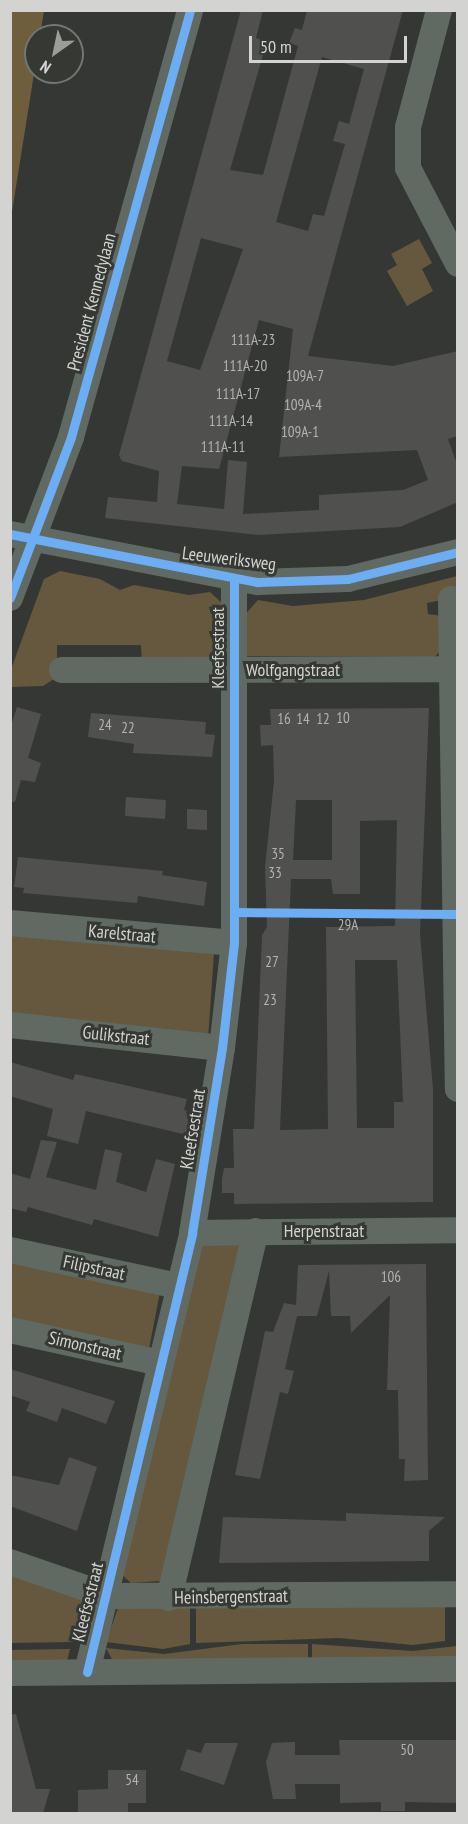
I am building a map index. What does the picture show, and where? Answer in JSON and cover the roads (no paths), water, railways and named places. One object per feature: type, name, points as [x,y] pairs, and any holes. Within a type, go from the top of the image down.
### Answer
[{"type":"street","name":"President Kennedylaan","points":[[10,598],[21,537],[91,373],[190,10]]},
{"type":"street","points":[[439,10],[408,127],[408,168],[458,264]]},
{"type":"street","name":"Leeuweriksweg","points":[[21,537],[234,580],[348,579],[458,552]]},
{"type":"street","name":"Kleefsestraat","points":[[87,1672],[108,1596],[160,1363],[192,1233],[222,1048],[234,943],[234,580]]},
{"type":"street","points":[[451,599],[458,1089]]},
{"type":"street","name":"Wolfgangstraat","points":[[62,670],[452,669]]},
{"type":"street","name":"Karelstraat","points":[[10,923],[234,943]]},
{"type":"street","name":"Gulikstraat","points":[[10,1025],[222,1048]]},
{"type":"street","name":"Herpenstraat","points":[[192,1233],[458,1230]]},
{"type":"street","points":[[169,1598],[256,1231]]},
{"type":"street","name":"Filipstraat","points":[[10,1250],[178,1286]]},
{"type":"street","name":"Simonstraat","points":[[10,1330],[160,1363]]},
{"type":"street","name":"Heinsbergenstraat","points":[[10,1562],[108,1596],[169,1598],[458,1594]]},
{"type":"street","points":[[10,1673],[458,1669]]}]
